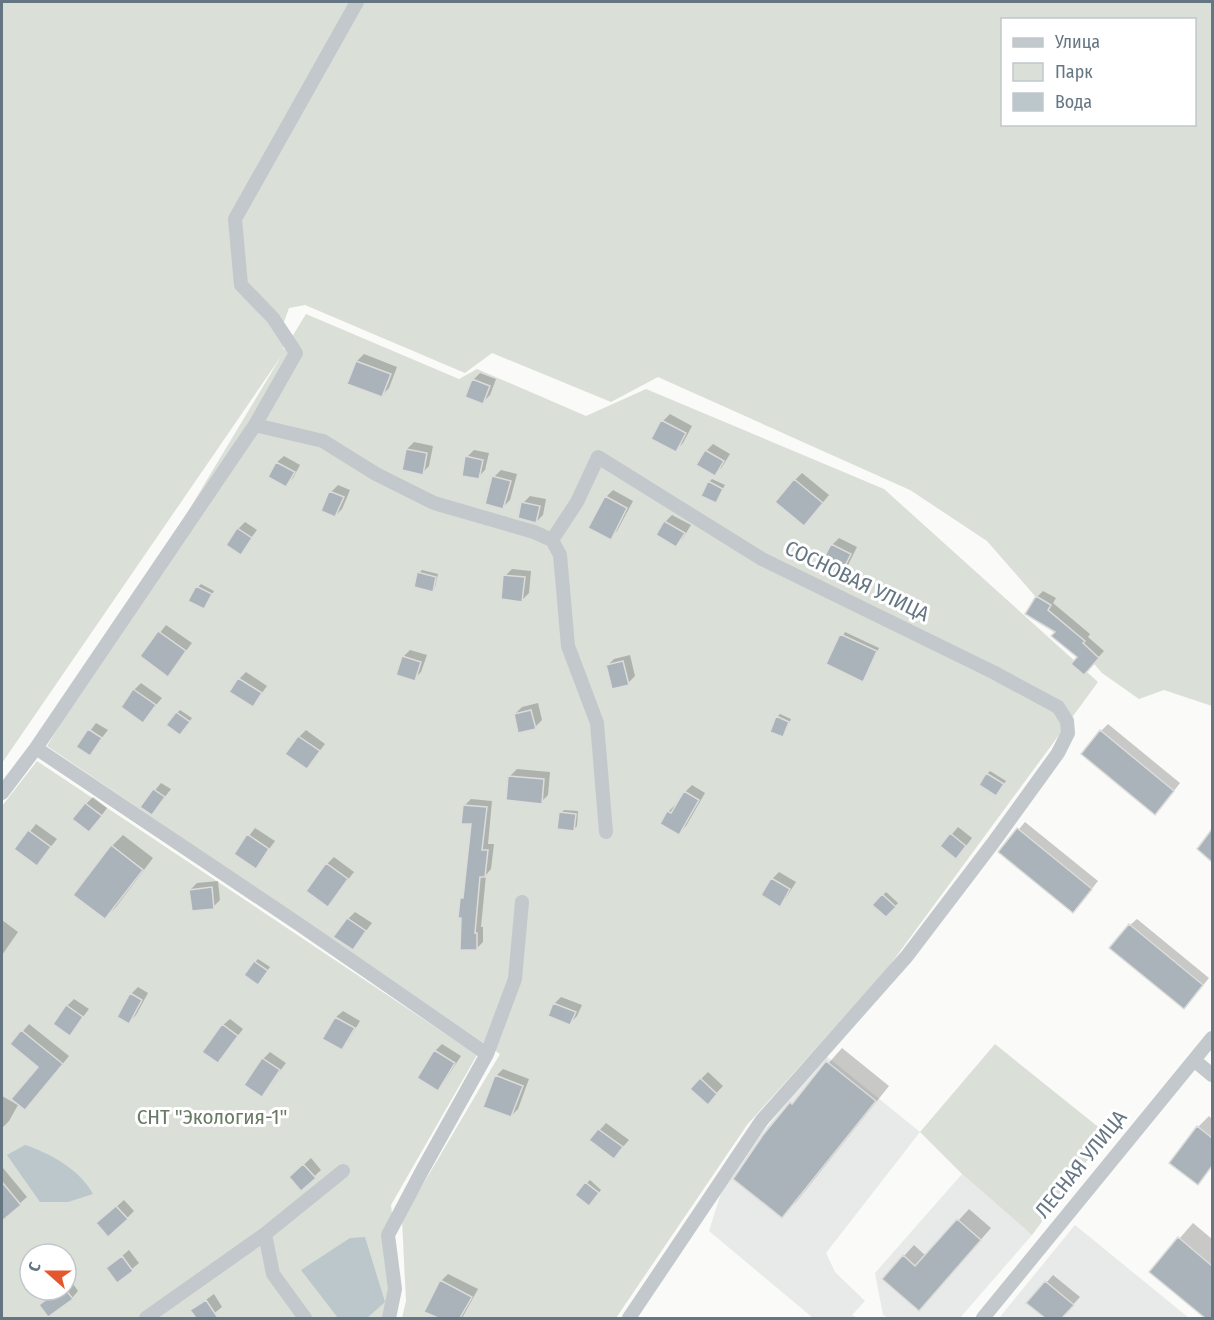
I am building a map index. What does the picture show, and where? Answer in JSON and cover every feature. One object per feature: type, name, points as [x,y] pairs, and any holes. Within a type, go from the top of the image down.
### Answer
[{"type":"street","points":[[2,793],[36,748],[255,425],[297,353],[273,318],[241,285],[236,219],[357,2]]},
{"type":"street","points":[[255,425],[323,441],[376,474],[434,503],[534,532],[552,540],[560,555],[568,646],[597,723],[606,832]]},
{"type":"street","name":"СОСНОВАЯ УЛИЦА","points":[[552,540],[577,502],[598,457],[762,559],[993,672],[1058,707],[1067,721],[1068,733],[1058,753],[907,957],[762,1120],[629,1318]]},
{"type":"street","points":[[36,748],[300,925],[486,1054]]},
{"type":"street","points":[[389,1318],[395,1289],[388,1235],[486,1054],[515,979],[522,902]]},
{"type":"street","name":"ЛЕСНАЯ УЛИЦА","points":[[983,1318],[1212,1038]]},
{"type":"street","points":[[1194,1060],[1212,1075]]},
{"type":"street","points":[[146,1318],[265,1234],[343,1171]]},
{"type":"street","points":[[265,1234],[273,1274],[305,1318]]},
{"type":"shaded area","points":[[825,1055],[920,1132],[826,1253],[835,1272],[865,1301],[852,1315],[857,1318],[813,1318],[709,1231],[726,1177]]},
{"type":"shaded area","points":[[962,1174],[1032,1235],[960,1318],[888,1318],[883,1315],[875,1273]]},
{"type":"shaded area","points":[[1075,1225],[1189,1318],[999,1318]]},
{"type":"green space","points":[[2,2],[1212,2],[1212,706],[1164,690],[1139,699],[1102,673],[987,541],[910,490],[658,377],[611,402],[492,353],[465,373],[305,305],[289,308],[280,333],[284,350],[306,314],[459,379],[477,369],[586,416],[646,389],[884,489],[1098,682],[887,969],[747,1125],[616,1318],[402,1318],[406,1301],[402,1220],[500,1054],[47,746],[282,355],[2,763]]},
{"type":"green space","name":"СНТ \"Экология-1\"","points":[[37,761],[477,1055],[391,1205],[400,1287],[392,1318],[2,1318],[2,806]]},
{"type":"green space","points":[[995,1044],[1107,1134],[1032,1235],[962,1174],[920,1132]]},
{"type":"water","points":[[25,1145],[64,1164],[80,1177],[93,1194],[68,1202],[40,1202],[7,1155]]},
{"type":"water","points":[[365,1237],[385,1302],[367,1318],[338,1318],[301,1270],[350,1238]]},
{"type":"building","points":[[356,361],[391,374],[382,397],[347,384]]},
{"type":"building","points":[[472,379],[490,386],[483,404],[465,397]]},
{"type":"building","points":[[661,420],[686,433],[676,452],[651,439]]},
{"type":"building","points":[[406,449],[427,453],[423,475],[402,470]]},
{"type":"building","points":[[705,450],[724,461],[715,476],[696,465]]},
{"type":"building","points":[[465,456],[483,460],[479,479],[462,476]]},
{"type":"building","points":[[276,462],[295,472],[286,487],[268,477]]},
{"type":"building","points":[[492,476],[511,481],[503,509],[485,504]]},
{"type":"building","points":[[794,479],[823,503],[804,526],[775,502]]},
{"type":"building","points":[[708,481],[723,489],[716,503],[701,496]]},
{"type":"building","points":[[329,491],[344,497],[335,517],[321,511]]},
{"type":"building","points":[[605,496],[627,508],[611,540],[588,528]]},
{"type":"building","points":[[521,502],[540,506],[536,523],[518,518]]},
{"type":"building","points":[[664,521],[685,533],[676,547],[656,535]]},
{"type":"building","points":[[237,528],[252,538],[241,555],[226,545]]},
{"type":"building","points":[[831,544],[851,554],[839,578],[819,568]]},
{"type":"building","points":[[417,572],[436,577],[433,592],[414,587]]},
{"type":"building","points":[[503,575],[525,577],[522,602],[501,599]]},
{"type":"building","points":[[196,586],[212,594],[204,609],[188,601]]},
{"type":"building","points":[[1036,596],[1051,605],[1048,610],[1085,641],[1083,643],[1099,658],[1084,675],[1071,664],[1077,657],[1051,636],[1055,632],[1025,614]]},
{"type":"building","points":[[158,631],[186,651],[168,677],[140,656]]},
{"type":"building","points":[[840,634],[877,651],[863,682],[826,664]]},
{"type":"building","points":[[402,656],[421,662],[415,681],[396,675]]},
{"type":"building","points":[[623,661],[629,685],[612,689],[606,665]]},
{"type":"building","points":[[238,678],[262,693],[253,707],[229,692]]},
{"type":"building","points":[[133,689],[156,705],[143,723],[121,707]]},
{"type":"building","points":[[531,710],[536,729],[518,733],[514,714]]},
{"type":"building","points":[[176,712],[190,722],[180,735],[166,725]]},
{"type":"building","points":[[776,716],[789,722],[783,737],[770,732]]},
{"type":"building","points":[[88,729],[102,738],[90,756],[76,747]]},
{"type":"building","points":[[1100,730],[1174,791],[1155,815],[1081,754]]},
{"type":"building","points":[[298,736],[320,751],[307,769],[285,754]]},
{"type":"building","points":[[986,773],[1004,784],[996,796],[979,785]]},
{"type":"building","points":[[508,776],[544,779],[542,804],[506,800]]},
{"type":"building","points":[[153,789],[165,797],[152,815],[140,807]]},
{"type":"building","points":[[684,791],[699,800],[679,835],[660,824],[667,811],[671,813]]},
{"type":"building","points":[[85,803],[102,816],[89,832],[72,819]]},
{"type":"building","points":[[463,805],[487,807],[482,850],[488,850],[485,877],[480,877],[475,933],[477,933],[477,950],[460,950],[461,918],[458,918],[460,898],[463,898],[471,824],[461,824]]},
{"type":"building","points":[[559,812],[576,814],[574,831],[557,829]]},
{"type":"building","points":[[1017,828],[1092,889],[1073,913],[998,852]]},
{"type":"building","points":[[1212,829],[1212,862],[1197,849]]},
{"type":"building","points":[[28,830],[51,847],[37,866],[14,849]]},
{"type":"building","points":[[950,833],[966,846],[956,859],[940,846]]},
{"type":"building","points":[[247,834],[269,849],[256,869],[234,854]]},
{"type":"building","points":[[111,845],[143,870],[105,919],[73,895]]},
{"type":"building","points":[[326,863],[348,879],[328,907],[306,891]]},
{"type":"building","points":[[771,878],[790,889],[780,907],[761,895]]},
{"type":"building","points":[[212,887],[214,909],[192,911],[189,890]]},
{"type":"building","points":[[882,894],[896,907],[886,917],[872,905]]},
{"type":"building","points":[[347,918],[366,931],[353,950],[333,937]]},
{"type":"building","points":[[1129,924],[1203,985],[1184,1009],[1109,948]]},
{"type":"building","points":[[254,961],[268,971],[258,985],[244,975]]},
{"type":"building","points":[[130,993],[142,1000],[129,1024],[117,1017]]},
{"type":"building","points":[[553,1003],[576,1012],[570,1025],[548,1016]]},
{"type":"building","points":[[66,1005],[83,1017],[70,1036],[53,1024]]},
{"type":"building","points":[[335,1017],[355,1028],[342,1050],[322,1039]]},
{"type":"building","points":[[222,1024],[238,1036],[218,1063],[202,1052]]},
{"type":"building","points":[[21,1030],[63,1064],[25,1110],[11,1099],[38,1067],[10,1044]]},
{"type":"building","points":[[434,1050],[455,1063],[438,1091],[417,1078]]},
{"type":"building","points":[[262,1058],[280,1070],[262,1097],[244,1085]]},
{"type":"building","points":[[826,1061],[876,1101],[782,1218],[733,1179],[763,1135],[790,1102],[792,1104]]},
{"type":"building","points":[[495,1075],[523,1086],[511,1117],[483,1107]]},
{"type":"building","points":[[700,1078],[717,1094],[708,1105],[690,1089]]},
{"type":"building","points":[[1197,1126],[1212,1138],[1212,1166],[1198,1185],[1169,1163]]},
{"type":"building","points":[[598,1129],[623,1147],[614,1159],[589,1140]]},
{"type":"building","points":[[303,1164],[316,1178],[301,1191],[289,1177]]},
{"type":"building","points":[[2,1182],[21,1205],[2,1221]]},
{"type":"building","points":[[585,1182],[599,1193],[589,1206],[575,1195]]},
{"type":"building","points":[[116,1206],[128,1219],[108,1237],[96,1223]]},
{"type":"building","points":[[957,1219],[981,1240],[919,1311],[882,1279],[903,1255],[915,1266]]},
{"type":"building","points":[[1178,1237],[1212,1266],[1212,1318],[1205,1318],[1149,1272]]},
{"type":"building","points":[[122,1256],[133,1271],[117,1283],[106,1268]]},
{"type":"building","points":[[440,1280],[472,1297],[460,1318],[438,1318],[424,1312]]},
{"type":"building","points":[[1045,1281],[1074,1305],[1062,1318],[1045,1318],[1026,1303]]},
{"type":"building","points":[[206,1300],[218,1318],[196,1318],[190,1310]]},
{"type":"building","points":[[43,1302],[69,1302],[48,1317],[39,1305]]}]
